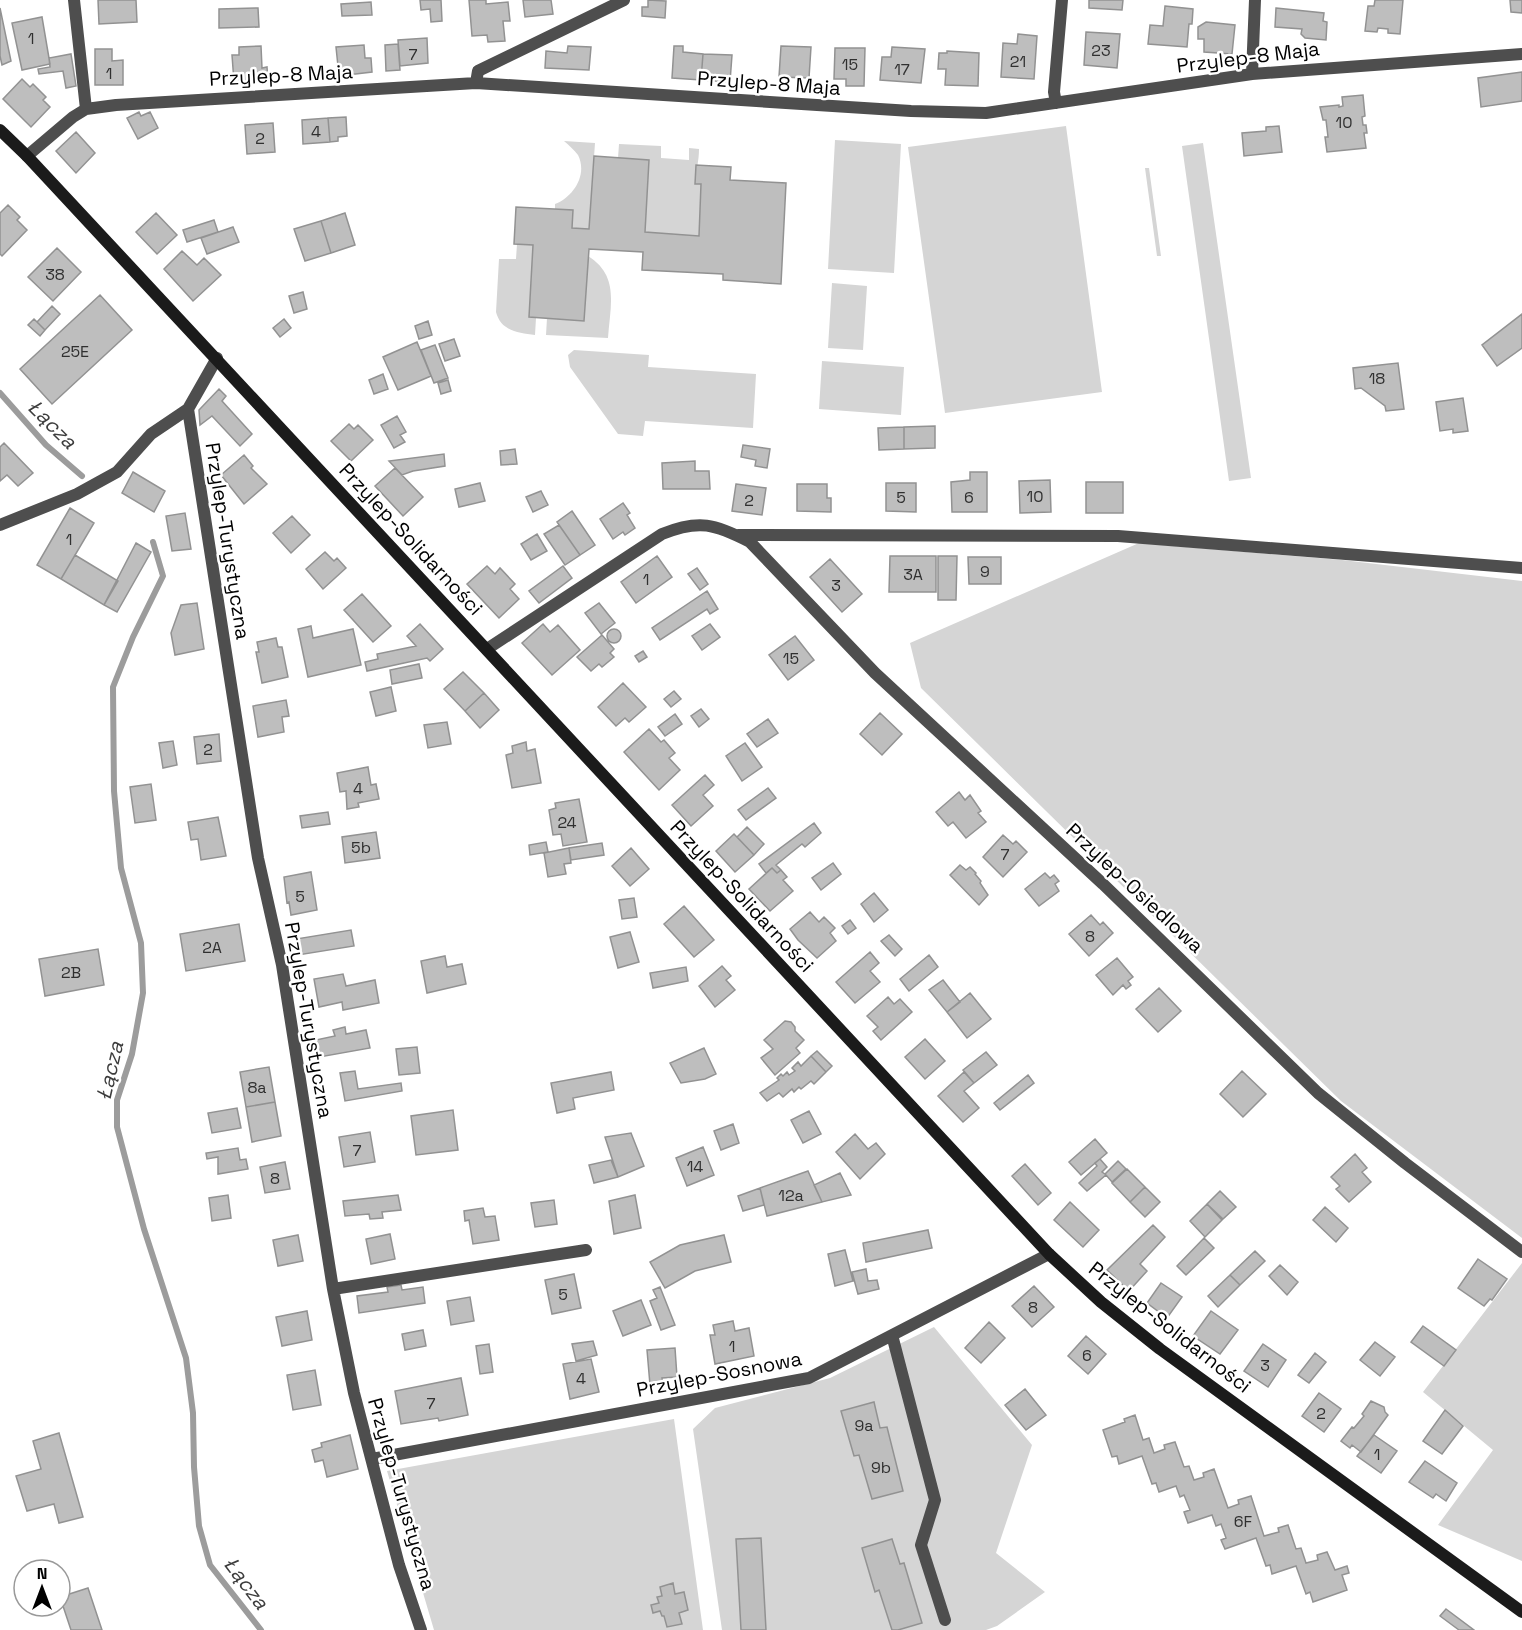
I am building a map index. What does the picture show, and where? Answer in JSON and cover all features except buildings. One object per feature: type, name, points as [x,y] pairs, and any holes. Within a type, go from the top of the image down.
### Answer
[{"type":"main road","name":"Przylep-Solidarności","points":[[0,130],[217,358],[1049,1254],[1101,1302],[1160,1349],[1522,1612]]},
{"type":"street","points":[[74,0],[86,109]]},
{"type":"street","points":[[476,83],[478,70],[624,0]]},
{"type":"street","points":[[1056,103],[1054,92],[1062,0]]},
{"type":"street","points":[[1252,74],[1256,0]]},
{"type":"street","name":"Przylep-8 Maja","points":[[27,156],[60,126],[86,109],[116,105],[476,83],[911,111],[986,113],[1252,74],[1522,54]]},
{"type":"street","points":[[0,525],[77,494],[117,471],[151,434],[188,409],[217,358]]},
{"type":"street","name":"Przylep-Turystyczna","points":[[188,409],[258,858],[282,965],[333,1289],[354,1393],[399,1565],[421,1630]]},
{"type":"street","name":"Przylep-Osiedlowa","points":[[487,649],[662,534],[680,527],[702,525],[724,528],[750,542],[875,673],[1104,884],[1318,1093],[1405,1164],[1522,1252]]},
{"type":"street","name":"Przylep-Osiedlowa","points":[[737,535],[1118,536],[1522,568]]},
{"type":"street","points":[[333,1289],[586,1250]]},
{"type":"street","name":"Przylep-Sosnowa","points":[[372,1459],[809,1378],[1049,1254]]},
{"type":"street","points":[[892,1335],[935,1500],[921,1545],[945,1620]]},
{"type":"shaded area","points":[[1066,126],[1102,392],[945,413],[908,147]]},
{"type":"shaded area","points":[[835,140],[901,144],[894,273],[828,269]]},
{"type":"shaded area","points":[[564,141],[595,143],[589,229],[572,228],[573,210],[555,209],[555,204],[573,191],[581,170],[578,155]]},
{"type":"shaded area","points":[[1203,143],[1251,478],[1229,481],[1182,146]]},
{"type":"shaded area","points":[[619,144],[661,146],[661,158],[689,160],[689,148],[699,149],[695,183],[701,184],[699,236],[645,232],[649,160],[618,158]]},
{"type":"shaded area","points":[[1145,168],[1149,168],[1161,256],[1157,256]]},
{"type":"shaded area","points":[[517,244],[533,245],[529,317],[536,318],[535,335],[511,330],[502,323],[496,312],[499,259],[516,259]]},
{"type":"shaded area","points":[[588,256],[598,264],[609,282],[611,303],[608,338],[546,335],[547,318],[584,321]]},
{"type":"shaded area","points":[[832,283],[867,286],[863,350],[828,348]]},
{"type":"shaded area","points":[[574,350],[649,355],[648,367],[756,374],[753,428],[645,421],[643,436],[618,434],[570,367],[568,355]]},
{"type":"shaded area","points":[[822,361],[904,367],[901,415],[819,409]]},
{"type":"shaded area","points":[[1139,543],[1342,560],[1522,581],[1522,1238],[1341,1101],[921,688],[910,643]]},
{"type":"shaded area","points":[[1522,1263],[1522,1561],[1438,1525],[1493,1450],[1423,1392]]},
{"type":"shaded area","points":[[934,1327],[1032,1445],[996,1553],[1045,1592],[997,1626],[986,1630],[722,1630],[693,1429],[715,1408],[830,1378]]},
{"type":"shaded area","points":[[674,1419],[703,1630],[434,1630],[387,1471]]},
{"type":"waterway","name":"Łącza","points":[[0,393],[46,445],[82,476]]},
{"type":"waterway","name":"Łącza","points":[[153,542],[163,576],[133,637],[113,687],[114,791],[121,868],[141,943],[143,993],[132,1054],[117,1100],[117,1127],[144,1229],[186,1358],[193,1413],[194,1467],[199,1526],[210,1565],[261,1630]]}]
